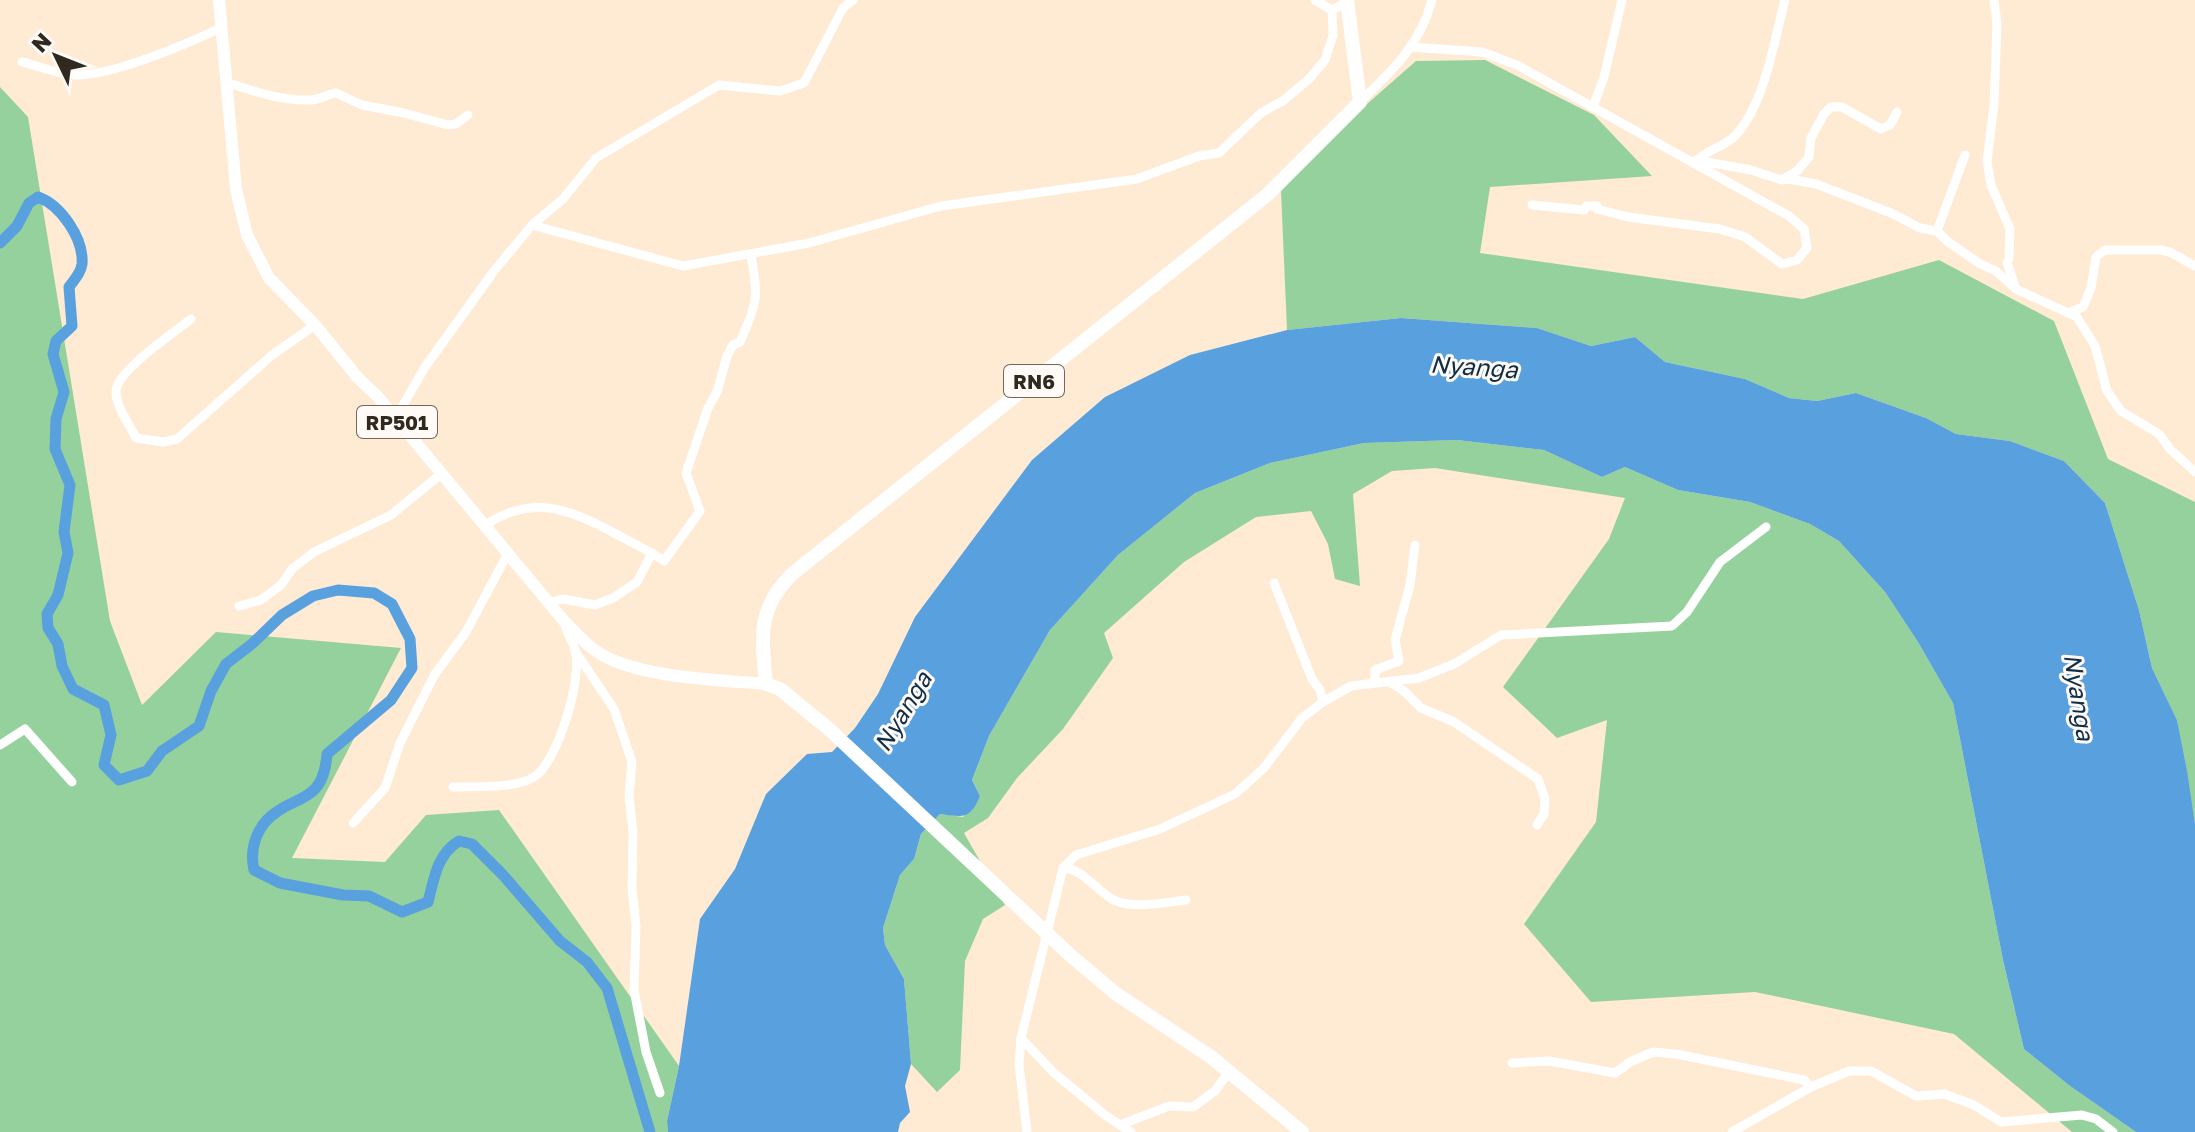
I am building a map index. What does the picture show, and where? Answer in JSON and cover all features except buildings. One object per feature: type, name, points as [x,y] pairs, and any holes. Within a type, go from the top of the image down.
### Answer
[{"type":"highway","points":[[1347,1],[1360,102]]},
{"type":"highway","name":"RN6","points":[[766,684],[762,626],[771,601],[792,574],[1267,195],[1360,102]]},
{"type":"highway","points":[[766,684],[780,689],[830,730],[1115,993],[1229,1072],[1302,1132]]},
{"type":"main road","name":"RP501","points":[[219,0],[236,189],[247,235],[269,278],[378,397],[548,603],[596,652],[625,665],[709,680],[766,684]]},
{"type":"street","points":[[1315,0],[1332,10]]},
{"type":"street","points":[[1360,102],[1402,62],[1432,0]]},
{"type":"street","points":[[1593,107],[1602,86],[1622,0]]},
{"type":"street","points":[[1698,160],[1734,136],[1744,122],[1766,75],[1785,0]]},
{"type":"street","points":[[1994,0],[1997,36],[1987,162],[1991,185],[2010,229],[2007,263],[2016,281],[2016,289]]},
{"type":"street","points":[[395,419],[425,367],[494,271],[532,225],[563,199],[596,158],[719,85],[780,91],[804,83],[848,1]]},
{"type":"street","points":[[1332,10],[1347,1]]},
{"type":"street","points":[[532,225],[683,266],[809,243],[941,206],[1137,179],[1199,156],[1219,153],[1261,113],[1284,100],[1309,79],[1325,60],[1333,35],[1332,10]]},
{"type":"street","points":[[22,62],[76,75],[99,72],[179,47],[221,28]]},
{"type":"street","points":[[1411,47],[1468,49],[1499,57],[1799,223],[1807,235],[1807,248],[1792,264],[1782,264],[1745,237],[1720,229],[1628,217],[1597,209],[1597,206],[1586,206],[1584,210],[1532,205]]},
{"type":"street","points":[[225,82],[258,93],[293,99],[316,100],[336,93],[362,105],[448,125],[460,122],[468,115]]},
{"type":"street","points":[[1782,180],[1805,162],[1810,152],[1811,138],[1831,107],[1842,107],[1881,129],[1890,125],[1897,112]]},
{"type":"street","points":[[1937,231],[1965,155]]},
{"type":"street","points":[[1685,159],[1751,170],[1782,180],[1816,184],[1891,213],[1920,228],[1937,231],[1980,264],[1996,271],[2016,289],[2077,317],[2099,354],[2107,391],[2121,411],[2159,434],[2195,472]]},
{"type":"street","points":[[2068,313],[2083,307],[2091,288],[2096,257],[2105,250],[2168,252],[2195,266]]},
{"type":"street","points":[[484,526],[503,513],[554,507],[592,521],[664,561],[700,511],[686,473],[708,408],[717,392],[727,356],[733,345],[740,342],[755,306],[757,286],[751,256]]},
{"type":"street","points":[[191,319],[126,371],[117,383],[116,396],[136,438],[163,442],[177,439],[272,355],[315,325]]},
{"type":"street","points":[[239,606],[261,600],[314,552],[391,515],[441,474]]},
{"type":"street","points":[[1027,1132],[1019,1064],[1021,1038],[1063,868],[1076,855],[1160,829],[1235,794],[1256,777],[1302,718],[1351,686],[1419,678],[1454,664],[1501,635],[1672,626],[1693,604],[1720,562],[1766,527]]},
{"type":"street","points":[[1375,683],[1375,670],[1399,661],[1395,640],[1410,585],[1415,545]]},
{"type":"street","points":[[548,603],[563,599],[595,605],[613,598],[637,582],[652,553]]},
{"type":"street","points":[[353,823],[385,788],[400,743],[435,674],[466,632],[507,555]]},
{"type":"street","points":[[1274,583],[1323,702]]},
{"type":"street","points":[[564,621],[566,635],[575,651],[614,709],[632,762],[629,796],[636,926],[634,990],[646,1052],[660,1093]]},
{"type":"street","points":[[453,787],[500,786],[535,777],[560,740],[564,720],[572,704],[575,651]]},
{"type":"street","points":[[1389,682],[1404,691],[1421,708],[1454,722],[1538,779],[1545,799],[1544,814],[1537,825]]},
{"type":"street","points":[[0,745],[25,729],[72,782]]},
{"type":"street","points":[[1063,868],[1075,870],[1119,902],[1186,900]]},
{"type":"street","points":[[1021,1038],[1053,1072],[1131,1132]]},
{"type":"street","points":[[1019,1064],[1034,1050]]},
{"type":"street","points":[[1512,1063],[1549,1061],[1615,1073],[1653,1052],[1804,1080],[1811,1087]]},
{"type":"street","points":[[1732,1132],[1811,1087],[1849,1071],[1871,1071],[1916,1096],[1944,1094],[1974,1105],[2001,1122],[2082,1115],[2096,1119],[2113,1132]]},
{"type":"street","points":[[1120,1125],[1169,1106],[1193,1107],[1215,1091],[1229,1072]]},
{"type":"green space","points":[[1485,60],[1594,115],[1652,176],[1490,187],[1480,253],[1803,299],[1939,260],[2054,321],[2108,459],[2195,502],[2195,824],[2177,720],[2152,668],[2139,610],[2105,503],[2064,461],[2010,441],[1956,434],[1926,418],[1856,393],[1817,401],[1789,398],[1745,379],[1665,362],[1635,337],[1591,346],[1537,328],[1401,318],[1287,330],[1281,191],[1334,133],[1416,61]]},
{"type":"green space","points":[[0,87],[28,117],[110,621],[142,705],[216,632],[401,648],[292,858],[385,862],[426,815],[499,810],[679,1066],[667,1121],[668,1132],[0,1132]]},
{"type":"green space","points":[[1457,440],[1544,450],[1602,477],[1625,467],[1678,490],[1750,502],[1810,524],[1839,541],[1885,592],[1953,703],[2003,960],[2024,1049],[2136,1132],[2072,1132],[1954,1034],[1755,992],[1591,1002],[1524,924],[1596,822],[1607,720],[1557,738],[1503,687],[1609,539],[1625,498],[1435,468],[1392,471],[1353,494],[1360,586],[1335,579],[1328,544],[1311,511],[1256,517],[1184,562],[1104,633],[1113,658],[1063,729],[1017,778],[988,818],[964,833],[1005,905],[983,919],[965,961],[960,1070],[937,1092],[911,1064],[904,979],[885,945],[883,928],[900,875],[914,859],[921,834],[940,814],[963,817],[980,796],[972,780],[989,736],[1050,630],[1118,555],[1195,493],[1270,463],[1364,443]]},
{"type":"water","name":"Nyanga","points":[[1401,318],[1537,328],[1591,346],[1635,337],[1665,362],[1745,379],[1789,398],[1817,401],[1856,393],[1926,418],[1956,434],[2010,441],[2064,461],[2105,503],[2139,610],[2152,668],[2177,720],[2195,824],[2195,1132],[2136,1132],[2024,1049],[2003,960],[1953,703],[1885,592],[1839,541],[1810,524],[1750,502],[1678,490],[1625,467],[1602,477],[1544,450],[1457,440],[1364,443],[1270,463],[1195,493],[1118,555],[1050,630],[989,736],[972,780],[980,796],[976,804],[965,815],[940,814],[921,834],[914,859],[900,875],[883,928],[885,945],[904,979],[911,1064],[905,1086],[910,1112],[900,1123],[898,1132],[668,1132],[667,1121],[679,1066],[700,919],[735,869],[766,794],[807,754],[832,752],[855,728],[878,694],[915,617],[1032,460],[1105,397],[1190,355],[1287,330]]},
{"type":"waterway","points":[[0,243],[17,226],[29,203],[38,197],[63,215],[75,234],[82,254],[80,270],[69,287],[72,326],[56,341],[53,354],[64,392],[56,419],[55,449],[70,485],[64,532],[68,553],[58,595],[47,614],[48,628],[58,644],[62,666],[73,689],[104,705],[111,735],[104,765],[119,780],[147,771],[162,751],[199,726],[211,691],[226,664],[282,615],[313,596],[338,590],[374,593],[392,604],[410,639],[412,668],[391,700],[327,754],[322,777],[315,789],[278,811],[265,823],[254,845],[254,870],[280,883],[343,895],[369,896],[402,912],[428,902],[438,868],[452,846],[459,841],[472,844],[560,941],[587,962],[607,988],[650,1132]]}]
